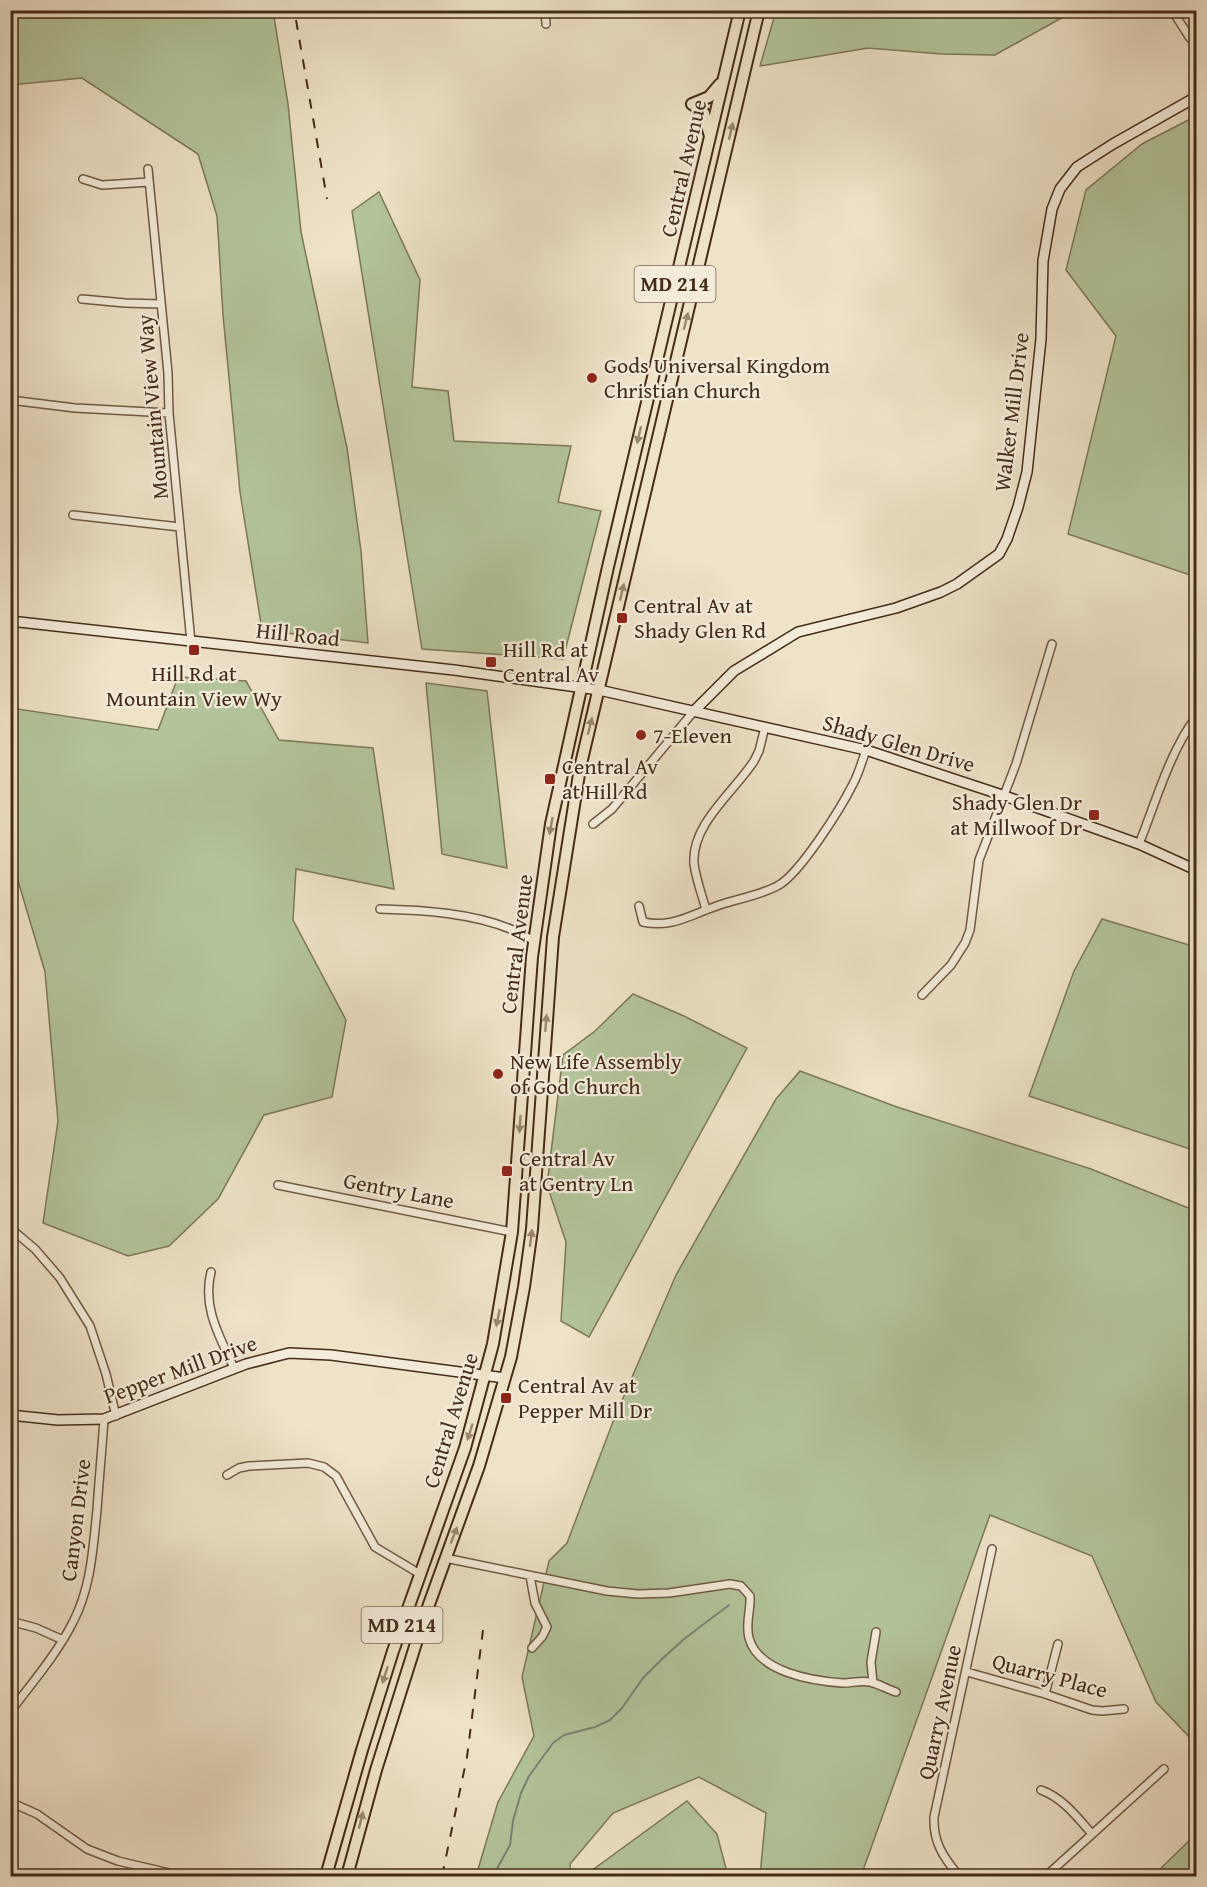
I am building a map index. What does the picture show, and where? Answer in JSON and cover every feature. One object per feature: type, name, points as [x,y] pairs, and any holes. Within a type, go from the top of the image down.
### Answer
[{"type":"main road","name":"Central Avenue","points":[[326,1876],[362,1749],[465,1448],[486,1376],[504,1291],[512,1232],[533,940],[555,806],[740,10]]},
{"type":"main road","name":"Central Avenue","points":[[347,1876],[376,1770],[479,1466],[505,1378],[520,1311],[532,1229],[553,937],[580,768],[759,10]]},
{"type":"main road","points":[[710,138],[704,113],[692,104],[709,97],[724,78]]},
{"type":"street","points":[[545,10],[546,24]]},
{"type":"street","points":[[1172,10],[1190,38],[1197,38]]},
{"type":"street","name":"Walker Mill Drive","points":[[593,824],[612,809],[694,711],[734,671],[798,632],[896,608],[940,592],[957,584],[999,554],[1018,507],[1027,472],[1041,339],[1043,261],[1052,209],[1060,189],[1077,167],[1113,144],[1197,98]]},
{"type":"street","name":"Mountain View Way","points":[[148,169],[191,642]]},
{"type":"street","points":[[83,179],[102,185],[149,182]]},
{"type":"street","points":[[82,299],[161,304]]},
{"type":"street","points":[[10,400],[75,408],[170,413]]},
{"type":"street","points":[[73,515],[180,526]]},
{"type":"street","name":"Hill Road","points":[[10,621],[454,670],[581,687]]},
{"type":"street","points":[[922,995],[944,974],[965,943],[972,919],[979,861],[1002,795],[1016,764],[1052,644]]},
{"type":"street","name":"Shady Glen Drive","points":[[581,687],[866,750],[1139,844],[1197,870]]},
{"type":"street","points":[[1139,844],[1176,752],[1186,731],[1197,717]]},
{"type":"street","points":[[706,910],[695,867],[697,842],[706,824],[754,761],[765,727]]},
{"type":"street","points":[[639,906],[643,922],[658,925],[674,923],[770,889],[789,877],[823,833],[847,795],[866,750]]},
{"type":"street","points":[[380,909],[423,911],[471,918],[513,930],[533,940]]},
{"type":"street","name":"Gentry Lane","points":[[278,1185],[512,1232]]},
{"type":"street","points":[[16,1233],[35,1249],[60,1278],[90,1326],[106,1374],[116,1416]]},
{"type":"street","points":[[211,1272],[208,1290],[209,1306],[217,1332],[234,1368]]},
{"type":"street","name":"Pepper Mill Drive","points":[[10,1415],[58,1420],[104,1419],[234,1368],[282,1354],[331,1355],[505,1378]]},
{"type":"street","name":"Canyon Drive","points":[[10,1712],[63,1640],[79,1611],[88,1579],[95,1528],[104,1419]]},
{"type":"street","points":[[227,1474],[249,1466],[308,1463],[329,1470],[336,1476],[375,1547],[420,1574]]},
{"type":"street","name":"Quarry Avenue","points":[[957,1876],[942,1856],[937,1844],[934,1817],[992,1549]]},
{"type":"street","points":[[446,1558],[607,1591],[638,1594],[669,1593],[718,1585],[737,1585],[750,1596],[748,1637],[757,1653],[765,1661],[807,1678],[847,1683],[861,1681],[896,1692]]},
{"type":"street","points":[[530,1576],[535,1603],[547,1627],[532,1648]]},
{"type":"street","points":[[10,1621],[36,1628],[63,1640]]},
{"type":"street","points":[[873,1683],[871,1662],[876,1632]]},
{"type":"street","points":[[1045,1694],[1058,1644]]},
{"type":"street","name":"Quarry Place","points":[[967,1672],[1099,1711],[1124,1709]]},
{"type":"street","points":[[1046,1876],[1164,1769]]},
{"type":"street","points":[[1041,1790],[1053,1794],[1066,1805],[1092,1834]]},
{"type":"street","points":[[10,1802],[38,1814],[87,1849],[158,1874],[182,1876]]},
{"type":"street","points":[[144,1876],[146,1868]]},
{"type":"green space","points":[[11,10],[273,11],[288,104],[301,232],[347,448],[361,551],[368,643],[262,630],[240,492],[223,315],[217,216],[198,154],[82,78],[11,85]]},
{"type":"green space","points":[[776,10],[1074,11],[995,55],[942,54],[868,48],[760,66]]},
{"type":"green space","points":[[1196,116],[1196,577],[1068,534],[1116,336],[1066,270],[1086,190],[1142,144]]},
{"type":"green space","points":[[379,192],[420,280],[412,387],[448,391],[454,441],[571,446],[558,502],[601,511],[563,659],[422,649],[352,211]]},
{"type":"green space","points":[[178,677],[246,681],[279,740],[373,748],[394,889],[296,869],[293,920],[346,1020],[332,1097],[264,1115],[218,1199],[169,1246],[128,1256],[43,1223],[58,1121],[45,972],[14,867],[11,865],[11,708],[158,730]]},
{"type":"green space","points":[[426,683],[487,691],[507,868],[442,854]]},
{"type":"green space","points":[[1102,919],[1196,947],[1196,1151],[1029,1096],[1074,971]]},
{"type":"green space","points":[[633,994],[684,1016],[747,1048],[589,1337],[561,1321],[566,1242],[547,1185],[563,1055],[595,1031]]},
{"type":"green space","points":[[800,1071],[897,1107],[1091,1169],[1196,1211],[1196,1744],[1156,1702],[1092,1556],[990,1515],[861,1876],[760,1876],[766,1813],[699,1777],[613,1813],[570,1864],[571,1876],[476,1876],[498,1802],[534,1736],[522,1677],[549,1561],[567,1543],[614,1419],[676,1275],[776,1099]]},
{"type":"green space","points":[[687,1801],[717,1834],[728,1876],[586,1876],[587,1874]]},
{"type":"green space","points":[[1196,1834],[1196,1876],[1153,1876]]},
{"type":"waterway","points":[[493,1876],[510,1845],[513,1821],[521,1793],[529,1776],[553,1743],[564,1735],[595,1727],[610,1720],[622,1708],[643,1678],[662,1659],[729,1605]]},
{"type":"railway","points":[[296,20],[327,199]]},
{"type":"railway","points":[[442,1876],[467,1757],[483,1630]]},
{"type":"place","name":"Gods Universal Kingdom Christian Church","points":[[592,378]]},
{"type":"place","name":"Central Av at Shady Glen Rd","points":[[622,618]]},
{"type":"place","name":"Hill Rd at Mountain View Wy","points":[[194,650]]},
{"type":"place","name":"Hill Rd at Central Av","points":[[491,662]]},
{"type":"place","name":"7-Eleven","points":[[641,735]]},
{"type":"place","name":"Central Av at Hill Rd","points":[[550,779]]},
{"type":"place","name":"Shady Glen Dr at Millwoof Dr","points":[[1094,815]]},
{"type":"place","name":"New Life Assembly of God Church","points":[[498,1074]]},
{"type":"place","name":"Central Av at Gentry Ln","points":[[507,1171]]},
{"type":"place","name":"Central Av at Pepper Mill Dr","points":[[506,1398]]}]
